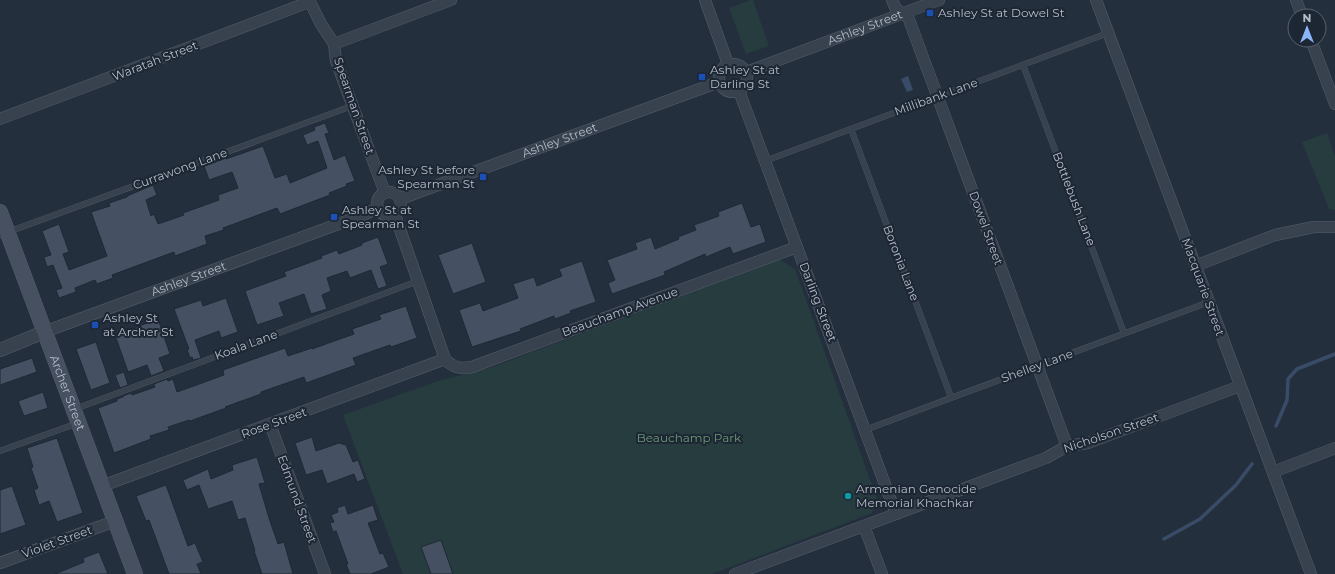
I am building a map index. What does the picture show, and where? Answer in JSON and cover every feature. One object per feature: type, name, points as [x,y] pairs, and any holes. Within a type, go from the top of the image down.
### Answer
[{"type":"main road","name":"Archer Street","points":[[0,212],[4,234],[44,332],[135,574]]},
{"type":"street","points":[[334,44],[451,0]]},
{"type":"street","points":[[705,0],[728,64]]},
{"type":"street","name":"Dowel Street","points":[[892,0],[896,9],[908,18],[1067,446]]},
{"type":"street","name":"Ashley Street","points":[[746,72],[939,0]]},
{"type":"street","name":"Macquarie Street","points":[[1096,0],[1311,574]]},
{"type":"street","name":"Spearman Street","points":[[309,1],[334,44],[336,61],[385,193]]},
{"type":"street","name":"Waratah Street","points":[[0,119],[309,1]]},
{"type":"street","points":[[1314,48],[1335,104]]},
{"type":"street","points":[[732,63],[740,66],[746,72],[747,81],[739,91],[726,91],[719,82],[720,71],[728,64],[732,63]]},
{"type":"street","name":"Ashley Street","points":[[400,199],[719,82]]},
{"type":"street","name":"Darling Street","points":[[739,91],[896,514]]},
{"type":"street","points":[[385,193],[393,193],[398,196],[402,202],[398,214],[385,216],[379,211],[377,205],[379,199],[385,193]]},
{"type":"street","name":"Ashley Street","points":[[0,350],[44,332],[363,215],[378,208]]},
{"type":"street","points":[[395,215],[445,359]]},
{"type":"street","points":[[1195,266],[1276,235],[1314,227],[1335,227]]},
{"type":"street","name":"Beauchamp Avenue","points":[[445,359],[450,365],[457,368],[472,367],[797,247]]},
{"type":"street","name":"Rose Street","points":[[102,486],[445,359]]},
{"type":"street","name":"Nicholson Street","points":[[735,574],[1046,458],[1067,446],[1088,443],[1240,386]]},
{"type":"street","name":"Edmund Street","points":[[270,424],[325,574]]},
{"type":"street","points":[[1273,472],[1335,448]]},
{"type":"street","name":"Violet Street","points":[[0,563],[115,521]]},
{"type":"street","points":[[864,526],[882,574]]},
{"type":"lane","name":"Millibank Lane","points":[[765,161],[1108,33]]},
{"type":"lane","name":"Bottlebush Lane","points":[[1023,65],[1124,333]]},
{"type":"lane","name":"Currawong Lane","points":[[4,234],[352,106]]},
{"type":"lane","name":"Boronia Lane","points":[[850,129],[951,398]]},
{"type":"lane","name":"Koala Lane","points":[[0,451],[76,416],[418,281]]},
{"type":"lane","name":"Shelley Lane","points":[[865,430],[1209,302]]},
{"type":"green space","points":[[753,0],[769,46],[746,54],[729,8]]},
{"type":"green space","points":[[1327,133],[1335,156],[1335,210],[1329,209],[1302,142]]},
{"type":"green space","name":"Beauchamp Park","points":[[779,259],[795,269],[877,499],[872,513],[712,574],[403,574],[343,415],[438,381],[490,368]]},
{"type":"water","points":[[908,76],[913,90],[907,92],[901,79]]},
{"type":"building","points":[[325,123],[329,133],[325,134],[334,160],[345,155],[355,181],[329,193],[330,195],[280,214],[277,208],[223,228],[224,230],[205,236],[207,244],[175,256],[174,252],[112,275],[113,278],[97,284],[95,280],[75,288],[76,292],[59,298],[56,290],[62,288],[53,265],[47,267],[44,257],[51,255],[42,231],[59,224],[69,252],[63,254],[69,270],[107,256],[91,212],[110,206],[109,203],[127,197],[153,185],[157,195],[146,200],[151,216],[154,214],[158,224],[184,215],[183,213],[219,200],[218,195],[238,188],[232,172],[209,180],[204,166],[263,146],[275,178],[287,174],[290,183],[327,168],[318,141],[307,145],[303,135],[315,130],[314,127]]},
{"type":"building","points":[[742,203],[751,227],[760,224],[766,242],[733,254],[730,247],[706,257],[705,254],[664,272],[665,275],[612,294],[608,283],[615,280],[607,260],[637,249],[635,243],[651,237],[655,249],[679,239],[678,237],[696,230],[694,225],[719,216],[718,212]]},
{"type":"building","points":[[378,237],[388,264],[380,267],[387,286],[378,289],[371,270],[350,278],[347,271],[327,278],[331,291],[322,295],[327,309],[311,314],[304,294],[279,303],[284,316],[257,325],[245,291],[286,276],[284,272],[322,258],[321,256],[337,250],[339,254]]},
{"type":"building","points":[[472,243],[486,282],[453,294],[438,255]]},
{"type":"building","points":[[582,261],[596,302],[570,311],[571,313],[555,319],[554,316],[520,329],[521,331],[472,347],[459,310],[480,303],[483,311],[518,298],[513,284],[534,277],[537,286],[562,276],[559,269]]},
{"type":"building","points":[[226,298],[238,332],[221,338],[219,331],[195,340],[201,358],[193,360],[192,357],[190,358],[187,349],[189,349],[174,309],[201,300],[203,306]]},
{"type":"building","points":[[406,306],[417,338],[391,347],[390,345],[353,358],[356,365],[306,383],[304,377],[261,392],[261,394],[225,407],[226,408],[168,427],[169,430],[150,436],[151,439],[114,453],[98,408],[117,401],[117,399],[131,393],[132,395],[155,387],[154,384],[167,379],[168,381],[173,379],[177,392],[224,375],[223,370],[285,348],[288,356],[312,349],[354,334],[352,329],[381,319],[379,315]]},
{"type":"building","points":[[158,319],[170,354],[159,358],[164,371],[151,376],[147,365],[128,372],[115,335]]},
{"type":"building","points":[[96,342],[110,383],[91,390],[76,349]]},
{"type":"building","points":[[32,358],[37,372],[0,385],[0,369]]},
{"type":"building","points":[[124,372],[128,385],[120,388],[115,375]]},
{"type":"building","points":[[43,392],[48,408],[24,416],[18,401]]},
{"type":"building","points":[[312,437],[316,451],[339,443],[346,445],[353,462],[358,460],[365,479],[357,482],[354,474],[327,484],[322,470],[306,475],[295,443]]},
{"type":"building","points":[[57,438],[83,513],[57,522],[49,501],[39,505],[34,490],[38,488],[31,468],[33,467],[27,448]]},
{"type":"building","points":[[257,457],[265,483],[259,484],[269,518],[278,544],[284,542],[293,574],[262,574],[245,518],[238,520],[232,501],[208,509],[199,485],[187,490],[183,480],[208,469],[211,479],[233,470],[232,465]]},
{"type":"building","points":[[166,485],[188,546],[195,543],[203,562],[197,564],[201,574],[169,574],[149,520],[146,521],[136,496]]},
{"type":"building","points":[[12,486],[26,525],[0,534],[0,490]]},
{"type":"building","points":[[345,505],[348,514],[373,505],[378,520],[368,523],[380,554],[383,553],[389,567],[371,574],[350,574],[336,531],[333,532],[330,523],[334,522],[331,515],[338,512],[337,508]]},
{"type":"building","points":[[441,540],[453,574],[431,574],[421,547]]},
{"type":"building","points":[[99,552],[108,574],[55,574],[84,562],[83,558]]},
{"type":"waterway","points":[[1276,426],[1287,400],[1288,379],[1297,369],[1335,354]]},
{"type":"waterway","points":[[1164,539],[1200,519],[1236,485],[1252,464]]},
{"type":"place","name":"Ashley St at Dowel St","points":[[930,13]]},
{"type":"place","name":"Ashley St at Darling St","points":[[702,77]]},
{"type":"place","name":"Ashley St before Spearman St","points":[[483,177]]},
{"type":"place","name":"Ashley St at Spearman St","points":[[334,217]]},
{"type":"place","name":"Ashley St at Archer St","points":[[95,325]]},
{"type":"place","name":"Armenian Genocide Memorial Khachkar","points":[[848,496]]}]
